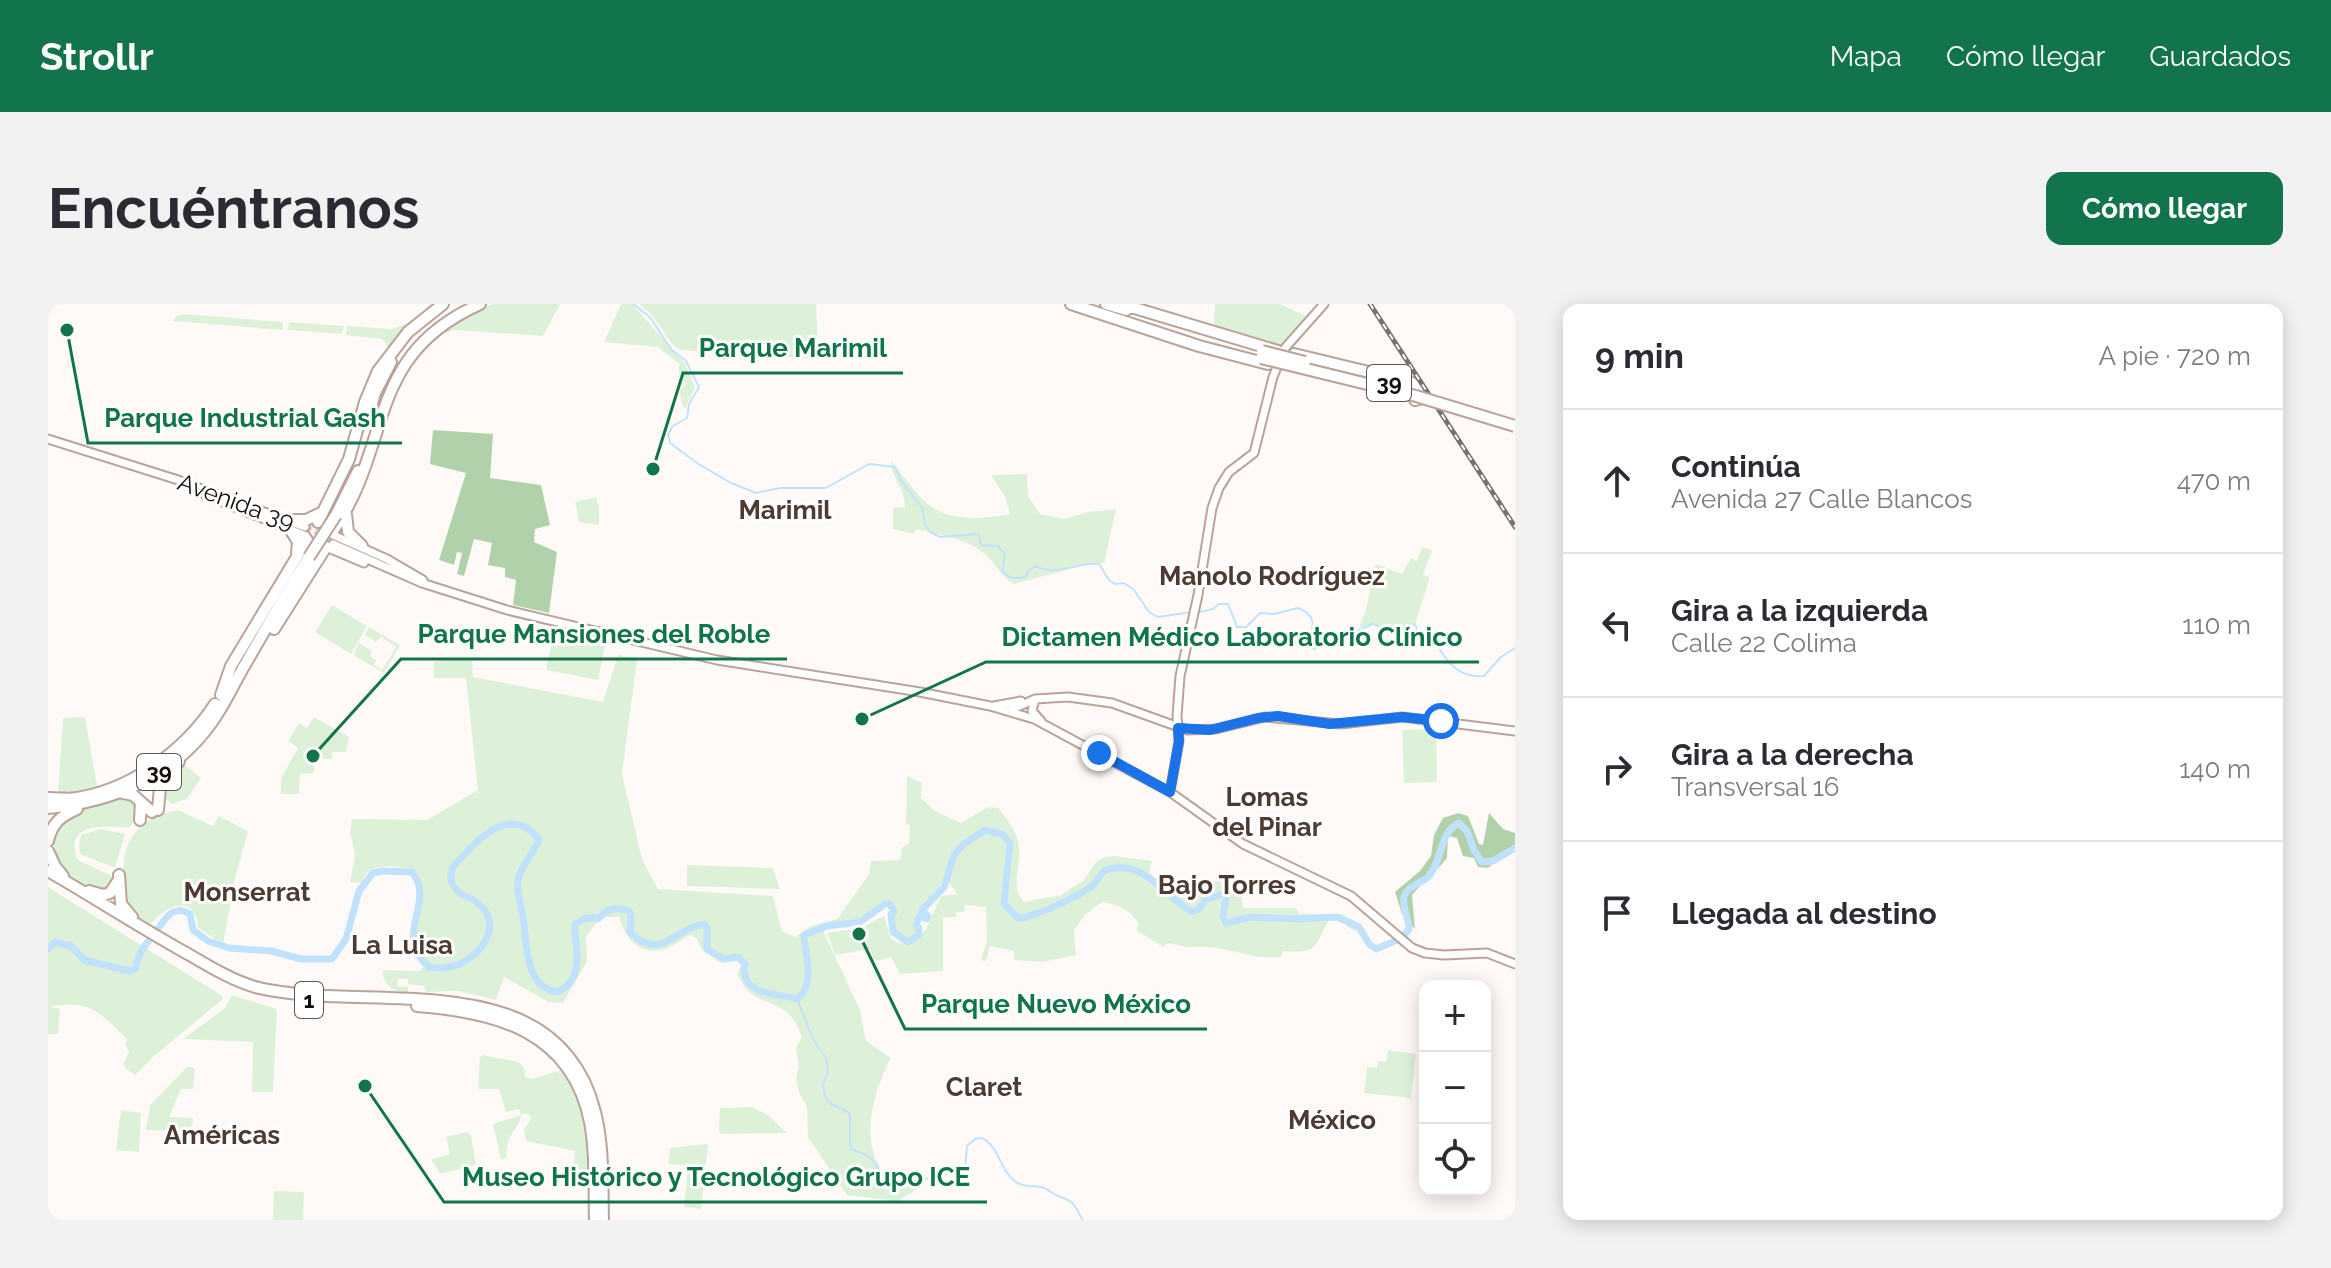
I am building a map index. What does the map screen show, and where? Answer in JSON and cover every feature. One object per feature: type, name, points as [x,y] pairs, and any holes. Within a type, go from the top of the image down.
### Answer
[{"type":"highway","points":[[213,721],[332,539],[334,512],[365,402],[384,361],[408,332],[443,304]]},
{"type":"highway","name":"39","points":[[334,512],[350,475],[375,393],[387,369],[412,335],[453,304]]},
{"type":"highway","name":"39","points":[[81,801],[118,786],[152,767],[181,745],[215,706],[361,463],[385,385],[401,359],[422,336],[447,317],[473,304]]},
{"type":"highway","points":[[385,385],[425,338],[480,304]]},
{"type":"highway","points":[[1071,304],[1199,346],[1277,367],[1408,399],[1418,400],[1422,396],[1418,387],[1410,382],[1283,352],[1121,304]]},
{"type":"highway","name":"39","points":[[1081,304],[1515,426]]},
{"type":"highway","name":"39","points":[[1106,304],[1262,354],[1420,391],[1515,419]]},
{"type":"highway","points":[[215,706],[220,684],[216,675],[224,675],[231,666],[308,530],[334,512],[362,479],[384,405],[408,358]]},
{"type":"highway","points":[[293,561],[299,548],[292,524],[334,512]]},
{"type":"highway","points":[[334,512],[362,546]]},
{"type":"highway","name":"39","points":[[48,808],[123,793],[150,778],[187,750],[213,721],[306,556]]},
{"type":"highway","points":[[221,695],[231,666]]},
{"type":"highway","points":[[123,793],[133,795],[155,811],[161,784],[187,750]]},
{"type":"highway","points":[[160,797],[172,806]]},
{"type":"highway","points":[[48,800],[81,801]]},
{"type":"highway","points":[[48,841],[52,827],[59,818],[81,801]]},
{"type":"highway","points":[[140,820],[141,802]]},
{"type":"highway","points":[[48,851],[55,866],[76,887],[103,895],[115,888],[119,875],[121,904],[140,927]]},
{"type":"highway","name":"1","points":[[48,871],[233,985],[255,993],[314,1001],[457,1009],[491,1016],[531,1034],[564,1064],[583,1099],[593,1140],[595,1220]]},
{"type":"highway","name":"1","points":[[48,877],[140,927]]},
{"type":"highway","name":"1","points":[[158,940],[256,987],[313,995],[474,1005],[503,1012],[546,1034],[571,1059],[587,1087],[597,1120],[603,1220]]},
{"type":"highway","points":[[429,1000],[470,997]]},
{"type":"main road","points":[[1170,792],[1179,741],[1180,676],[1196,607],[1212,508],[1229,472],[1254,453],[1283,352],[1292,337],[1324,304]]},
{"type":"main road","name":"Avenida 39","points":[[48,439],[173,479],[308,530]]},
{"type":"main road","points":[[173,479],[308,530],[329,525],[332,539],[402,579],[423,582]]},
{"type":"main road","points":[[308,530],[317,548],[332,539],[362,546],[406,568],[432,586],[507,610],[717,660],[859,681],[1009,711],[1046,725],[1170,792],[1243,844],[1351,896],[1403,941],[1425,953],[1487,953],[1514,964]]},
{"type":"main road","points":[[990,706],[1068,697],[1112,703],[1178,728],[1210,730],[1265,717],[1341,724],[1402,717],[1515,731]]},
{"type":"main road","points":[[1009,711],[1035,699]]},
{"type":"main road","points":[[1035,699],[1032,711],[1046,725]]},
{"type":"green space","points":[[493,304],[560,304],[543,336],[455,330],[434,335],[466,314]]},
{"type":"green space","points":[[621,304],[632,304],[684,362],[695,387],[685,409],[680,390],[686,384],[679,373],[679,364],[658,347],[604,342]]},
{"type":"green space","points":[[639,304],[816,304],[819,359],[681,350],[673,345],[652,315]]},
{"type":"green space","points":[[1215,304],[1280,304],[1304,315],[1305,319],[1282,346],[1214,327]]},
{"type":"green space","points":[[183,314],[283,322],[283,330],[173,321]]},
{"type":"green space","points":[[419,319],[386,355],[387,345],[382,339],[346,335],[347,326],[392,329]]},
{"type":"green space","points":[[289,322],[344,326],[342,334],[288,330]]},
{"type":"green space","points":[[433,430],[493,434],[490,478],[541,485],[550,525],[535,529],[534,542],[557,552],[549,613],[513,605],[516,580],[505,577],[505,568],[488,565],[492,543],[474,539],[464,576],[457,574],[462,553],[457,552],[454,565],[439,560],[466,473],[430,464]]},
{"type":"green space","points":[[891,461],[929,505],[958,517],[1010,514],[1005,497],[991,475],[1027,474],[1028,496],[1040,514],[1064,519],[1116,509],[1104,563],[1014,584],[973,546],[916,529],[914,534],[893,529],[893,508],[905,507]]},
{"type":"green space","points":[[596,497],[599,525],[579,522],[575,502]]},
{"type":"green space","points":[[1422,547],[1432,550],[1423,575],[1430,577],[1415,624],[1390,631],[1374,624],[1364,628],[1359,626],[1366,611],[1376,564],[1402,574],[1411,558],[1417,561]]},
{"type":"green space","points":[[332,605],[367,626],[351,654],[315,632]]},
{"type":"green space","points":[[369,627],[400,645],[384,673],[353,655],[359,643],[372,651],[370,656],[376,660],[374,665],[382,670],[396,647],[381,637],[376,642],[365,635]]},
{"type":"green space","points":[[554,631],[606,641],[598,680],[546,670]]},
{"type":"green space","points":[[618,655],[637,660],[622,774],[642,859],[658,889],[773,896],[782,931],[795,937],[811,926],[837,919],[869,874],[871,861],[900,860],[902,848],[909,843],[910,825],[906,824],[907,776],[922,783],[921,798],[935,811],[961,823],[988,807],[998,808],[1012,826],[1018,842],[1017,889],[1024,902],[1061,895],[1083,881],[1096,862],[1113,856],[1152,861],[1149,873],[1189,902],[1205,881],[1221,881],[1224,876],[1241,890],[1243,908],[1296,908],[1300,914],[1342,914],[1360,924],[1356,931],[1338,919],[1329,920],[1317,943],[1309,950],[1283,951],[1281,957],[1259,957],[1212,947],[1168,943],[1163,947],[1136,930],[1139,924],[1128,912],[1102,902],[1085,915],[1074,930],[1076,955],[1042,962],[1014,960],[1014,951],[990,946],[986,961],[981,960],[987,940],[986,907],[965,905],[964,912],[956,912],[956,917],[943,917],[943,971],[900,974],[891,957],[877,961],[873,959],[871,949],[835,955],[827,933],[861,928],[884,916],[890,936],[897,943],[915,940],[926,928],[941,896],[957,894],[944,876],[914,923],[918,930],[916,934],[906,939],[894,930],[893,916],[896,913],[890,902],[885,902],[860,920],[821,926],[860,1010],[866,1041],[891,1058],[873,1107],[871,1141],[875,1158],[896,1185],[919,1180],[922,1186],[898,1201],[847,1195],[808,1137],[807,1106],[799,1093],[796,1078],[799,1067],[796,1048],[802,1037],[796,1023],[779,1007],[749,992],[737,974],[741,965],[735,960],[721,963],[703,951],[691,935],[665,949],[645,950],[628,937],[619,917],[607,917],[595,924],[586,937],[587,962],[563,1003],[549,1002],[504,977],[496,1000],[458,991],[426,992],[424,986],[408,984],[408,979],[398,979],[397,986],[408,987],[408,993],[403,992],[390,987],[383,976],[383,970],[419,971],[429,964],[417,944],[420,886],[417,872],[393,867],[379,867],[368,872],[362,882],[350,883],[355,855],[350,832],[352,819],[427,820],[478,790],[466,678],[434,678],[434,662],[472,657],[473,677],[603,702]]},
{"type":"green space","points":[[85,717],[97,786],[58,794],[63,718]]},
{"type":"green space","points":[[314,717],[349,737],[346,752],[332,752],[332,759],[315,759],[314,773],[300,774],[299,794],[281,794],[281,778],[298,748],[288,741],[299,723],[307,728]]},
{"type":"green space","points":[[1436,729],[1437,782],[1404,783],[1402,730]]},
{"type":"green space","points":[[182,763],[201,778],[187,799],[172,804],[164,798],[164,783]]},
{"type":"green space","points":[[121,796],[137,801],[138,818],[129,828],[89,829],[76,839],[78,860],[116,878],[113,888],[95,891],[63,871],[55,855],[53,839],[59,825],[73,812]]},
{"type":"green space","points":[[178,810],[213,826],[219,816],[248,831],[223,944],[198,928],[196,916],[185,906],[169,909],[148,928],[126,908],[123,873],[128,845],[145,823]]},
{"type":"green space","points":[[1458,813],[1468,816],[1479,844],[1483,845],[1489,813],[1503,829],[1515,833],[1515,848],[1488,868],[1478,867],[1474,858],[1463,856],[1457,838],[1448,836],[1447,858],[1412,895],[1415,929],[1402,914],[1395,892],[1420,871],[1431,856],[1434,835],[1443,818]]},
{"type":"green space","points":[[101,829],[125,834],[115,868],[80,854],[81,835]]},
{"type":"green space","points":[[687,865],[773,868],[780,889],[687,886]]},
{"type":"green space","points":[[48,887],[223,999],[135,1075],[125,1068],[129,1052],[125,1044],[127,1039],[93,1010],[75,1005],[50,1007],[60,1009],[58,1034],[48,1034]]},
{"type":"green space","points":[[232,995],[277,1009],[273,1092],[252,1092],[253,1042],[183,1039],[225,1008]]},
{"type":"green space","points":[[536,1039],[563,1067],[579,1099],[588,1142],[589,1188],[571,1184],[575,1151],[526,1141],[524,1129],[531,1119],[529,1114],[522,1114],[509,1139],[507,1158],[501,1160],[493,1124],[521,1115],[519,1109],[506,1112],[499,1089],[478,1089],[480,1057],[519,1062],[525,1070],[525,1077],[531,1079],[563,1070],[533,1044]]},
{"type":"green space","points":[[1388,1050],[1416,1054],[1411,1098],[1364,1093],[1367,1067],[1377,1068],[1378,1061],[1386,1062]]},
{"type":"green space","points":[[187,1067],[195,1070],[193,1089],[181,1089],[169,1117],[193,1118],[192,1132],[146,1130],[150,1105]]},
{"type":"green space","points":[[752,1107],[768,1115],[787,1133],[721,1134],[720,1108]]},
{"type":"green space","points":[[121,1110],[141,1113],[139,1152],[116,1150]]},
{"type":"green space","points":[[466,1132],[471,1135],[476,1165],[440,1174],[431,1159],[450,1154],[446,1137]]},
{"type":"green space","points":[[706,1144],[701,1209],[684,1207],[688,1166],[668,1164],[670,1148]]},
{"type":"green space","points":[[274,1191],[304,1192],[303,1220],[273,1220]]},
{"type":"waterway","points":[[633,304],[650,317],[671,349],[686,361],[699,387],[689,404],[687,418],[673,426],[668,434],[670,443],[731,483],[756,493],[780,488],[826,488],[869,464],[895,467],[900,479],[922,508],[930,532],[940,537],[978,534],[981,545],[998,546],[1005,554],[1002,571],[1010,577],[1025,577],[1036,566],[1059,570],[1099,564],[1109,580],[1115,584],[1124,583],[1134,590],[1149,612],[1158,617],[1192,612]]},
{"type":"waterway","points":[[1199,612],[1228,604],[1237,627],[1246,627],[1260,613],[1274,614],[1298,608],[1312,620],[1310,648],[1314,649],[1373,624],[1390,631],[1415,624],[1421,639],[1437,644],[1455,668],[1476,676],[1484,676],[1501,657],[1515,648]]},
{"type":"waterway","points":[[48,949],[55,942],[71,946],[84,960],[129,971],[136,968],[142,949],[166,918],[178,910],[190,914],[193,930],[208,941],[229,948],[271,951],[301,959],[332,959],[346,939],[359,891],[373,873],[412,872],[420,896],[414,931],[418,955],[429,967],[460,964],[477,952],[490,927],[484,909],[459,893],[454,886],[452,870],[480,839],[509,824],[530,830],[539,840],[520,874],[518,888],[529,962],[533,973],[547,989],[558,992],[567,986],[576,971],[575,925],[585,918],[599,918],[618,908],[631,913],[630,932],[650,945],[667,942],[704,924],[707,928],[707,949],[724,959],[738,957],[745,964],[745,974],[754,988],[797,999],[803,993],[808,978],[804,935],[827,926],[860,922],[885,904],[890,904],[894,912],[891,914],[893,932],[908,942],[919,935],[916,925],[919,916],[927,919],[922,910],[944,887],[954,855],[985,830],[1002,834],[1010,843],[1004,904],[1018,918],[1034,915],[1069,899],[1094,884],[1106,870],[1131,869],[1152,880],[1192,912],[1199,909],[1205,900],[1222,894],[1226,896],[1223,917],[1226,923],[1251,917],[1337,917],[1359,927],[1369,944],[1376,949],[1402,938],[1409,929],[1404,897],[1433,870],[1444,840],[1453,827],[1459,823],[1467,831],[1482,862],[1493,861],[1515,848]]},
{"type":"waterway","points":[[797,999],[813,1039],[826,1058],[825,1096],[829,1103],[850,1116],[852,1150],[868,1156],[895,1187],[920,1183]]},
{"type":"waterway","points":[[926,1179],[965,1169],[967,1146],[975,1139],[982,1138],[993,1147],[1016,1182],[1043,1188],[1068,1200],[1083,1220]]},
{"type":"tunnel","points":[[305,527],[336,540]]},
{"type":"railway","points":[[1370,304],[1515,527]]},
{"type":"place","name":"Parque Industrial Gash","points":[[67,330]]},
{"type":"place","name":"Parque Marimil","points":[[653,469]]},
{"type":"place","name":"Dictamen Médico Laboratorio Clínico","points":[[862,719]]},
{"type":"place","name":"Parque Mansiones del Roble","points":[[313,756]]},
{"type":"place","name":"Parque Nuevo México","points":[[859,934]]},
{"type":"place","name":"Museo Histórico y Tecnológico Grupo ICE","points":[[365,1086]]},
{"type":"district","name":"Marimil","points":[[785,510]]},
{"type":"district","name":"Manolo Rodríguez","points":[[1272,576]]},
{"type":"district","name":"Lomas del Pinar","points":[[1267,812]]},
{"type":"district","name":"Bajo Torres","points":[[1227,885]]},
{"type":"district","name":"Monserrat","points":[[247,892]]},
{"type":"district","name":"La Luisa","points":[[402,945]]},
{"type":"district","name":"Claret","points":[[984,1087]]},
{"type":"district","name":"México","points":[[1332,1120]]},
{"type":"district","name":"Américas","points":[[222,1135]]},
{"type":"route","points":[[1099,753],[1170,792],[1179,741],[1178,728],[1210,730],[1278,716],[1330,724],[1402,717],[1441,721]]}]
